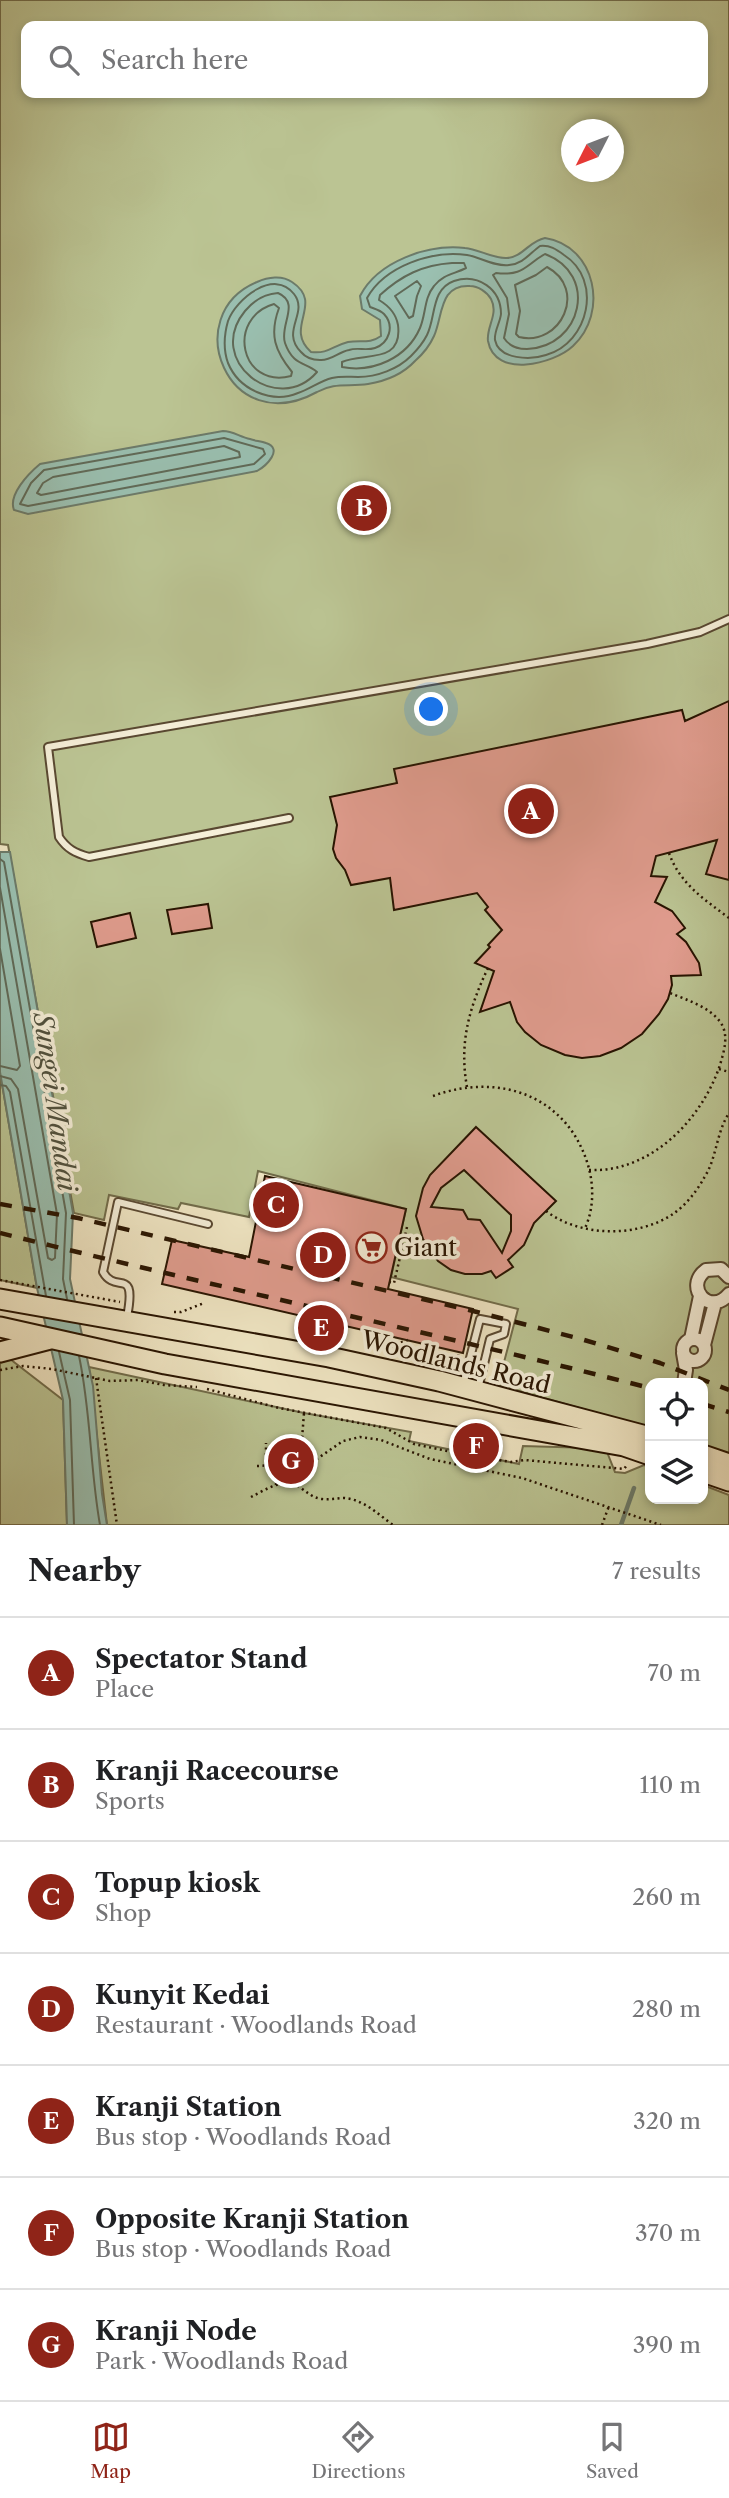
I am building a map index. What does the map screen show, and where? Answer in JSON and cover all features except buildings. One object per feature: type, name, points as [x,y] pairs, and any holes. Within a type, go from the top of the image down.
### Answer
[{"type":"main road","name":"Woodlands Road","points":[[0,1299],[128,1313],[155,1328],[329,1357],[470,1389],[645,1447]]},
{"type":"main road","name":"Woodlands Road","points":[[0,1326],[165,1364],[624,1446],[645,1447]]},
{"type":"main road","points":[[155,1328],[146,1336],[142,1345],[149,1354],[165,1364]]},
{"type":"main road","points":[[0,1352],[54,1338]]},
{"type":"main road","points":[[708,1457],[729,1464]]},
{"type":"main road","points":[[708,1474],[729,1481]]},
{"type":"street","points":[[685,1378],[684,1344],[691,1339],[700,1296],[697,1281],[702,1272],[716,1268],[728,1272]]},
{"type":"street","points":[[686,1370],[704,1356],[704,1345],[723,1300],[705,1300],[700,1296]]},
{"type":"street","points":[[691,1339],[704,1345]]},
{"type":"street","points":[[683,1352],[687,1359],[698,1361]]},
{"type":"lane","points":[[289,818],[89,857],[75,853],[59,837],[48,747],[657,642],[700,632],[729,620]]},
{"type":"lane","points":[[128,1313],[131,1292],[128,1286],[109,1279],[103,1272],[118,1202],[208,1224]]},
{"type":"lane","points":[[480,1319],[506,1324],[505,1334],[490,1339],[470,1389],[480,1319]]},
{"type":"path","points":[[669,853],[679,874],[690,888],[729,916]]},
{"type":"path","points":[[467,1087],[463,1067],[464,1034],[468,1015],[488,968]]},
{"type":"path","points":[[590,1170],[600,1171],[627,1164],[664,1144],[699,1110],[709,1093],[725,1048],[726,1034],[722,1024],[705,1009],[670,992]]},
{"type":"path","points":[[718,1069],[729,1072]]},
{"type":"path","points":[[433,1096],[467,1087],[510,1089],[547,1106],[572,1131],[590,1170],[592,1201],[585,1228]]},
{"type":"path","points":[[546,1211],[566,1223],[585,1228],[628,1231],[672,1215],[705,1178],[721,1128],[729,1113]]},
{"type":"path","points":[[389,1282],[394,1283],[407,1227]]},
{"type":"path","points":[[0,1280],[128,1313]]},
{"type":"path","points":[[171,1312],[181,1312],[204,1303]]},
{"type":"path","points":[[299,1353],[304,1325],[319,1320]]},
{"type":"path","points":[[408,1340],[393,1345],[393,1351],[453,1367]]},
{"type":"path","points":[[456,1359],[459,1352]]},
{"type":"path","points":[[0,1370],[23,1366],[110,1381],[138,1380],[197,1387],[304,1413],[386,1428],[414,1444],[511,1462],[525,1460]]},
{"type":"path","points":[[96,1378],[117,1525]]},
{"type":"path","points":[[300,1465],[304,1413]]},
{"type":"path","points":[[257,1466],[311,1463],[343,1441],[360,1437],[381,1440],[430,1459],[522,1478],[661,1525]]},
{"type":"path","points":[[265,1443],[265,1466]]},
{"type":"path","points":[[463,1466],[467,1444]]},
{"type":"path","points":[[519,1458],[624,1469],[645,1448]]},
{"type":"path","points":[[276,1485],[277,1465]]},
{"type":"path","points":[[251,1497],[276,1485],[287,1483],[297,1485],[311,1496],[321,1499],[347,1498],[360,1502],[393,1525]]},
{"type":"path","points":[[602,1525],[609,1506]]},
{"type":"shaded area","points":[[0,0],[729,0],[729,1457],[708,1449],[708,1378],[645,1378],[645,1427],[498,1385],[518,1309],[391,1277],[406,1209],[258,1171],[249,1217],[181,1203],[178,1209],[109,1195],[104,1220],[74,1213],[8,845],[0,844]]},
{"type":"shaded area","points":[[0,1072],[37,1288],[0,1280]]},
{"type":"shaded area","points":[[10,1359],[63,1400],[67,1525],[0,1525],[0,1363]]},
{"type":"shaded area","points":[[89,1367],[304,1413],[411,1432],[409,1441],[519,1464],[523,1446],[591,1448],[607,1452],[615,1472],[625,1473],[645,1465],[645,1504],[708,1504],[708,1487],[729,1495],[729,1525],[107,1525]]},
{"type":"water","points":[[545,238],[562,244],[576,254],[586,267],[592,283],[591,316],[584,332],[573,346],[553,358],[526,365],[513,364],[493,353],[488,341],[494,310],[491,299],[485,292],[470,286],[453,290],[447,296],[434,336],[421,355],[405,370],[381,381],[329,387],[286,403],[259,400],[238,387],[224,368],[218,344],[221,320],[233,298],[261,280],[284,278],[301,290],[305,299],[301,325],[303,343],[311,352],[322,352],[348,342],[369,341],[381,336],[380,320],[362,309],[360,296],[368,284],[391,264],[420,252],[451,247],[497,257],[513,257]]},
{"type":"water","points":[[223,431],[264,442],[273,449],[272,457],[257,471],[28,514],[14,510],[16,491],[40,464]]},
{"type":"water","points":[[0,852],[10,852],[73,1213],[70,1279],[93,1386],[107,1525],[67,1525],[63,1400],[37,1288],[0,1072]]},
{"type":"waterway","points":[[621,1525],[634,1488]]},
{"type":"railway","points":[[0,1204],[78,1218],[477,1312],[660,1363],[729,1390]]},
{"type":"railway","points":[[0,1233],[645,1387]]},
{"type":"railway","points":[[708,1406],[729,1412]]},
{"type":"place","name":"Kranji Racecourse","points":[[364,508]]},
{"type":"place","name":"Spectator Stand","points":[[531,811]]},
{"type":"place","name":"Topup kiosk","points":[[276,1205]]},
{"type":"place","name":"Giant","points":[[371,1247]]},
{"type":"place","name":"Kunyit Kedai","points":[[323,1255]]},
{"type":"place","name":"Kranji Station","points":[[321,1328]]},
{"type":"place","name":"Opposite Kranji Station","points":[[476,1446]]},
{"type":"place","name":"Kranji Node","points":[[291,1461]]},
{"type":"water label","name":"Sungei Mandai","points":[[55,1102]]}]
